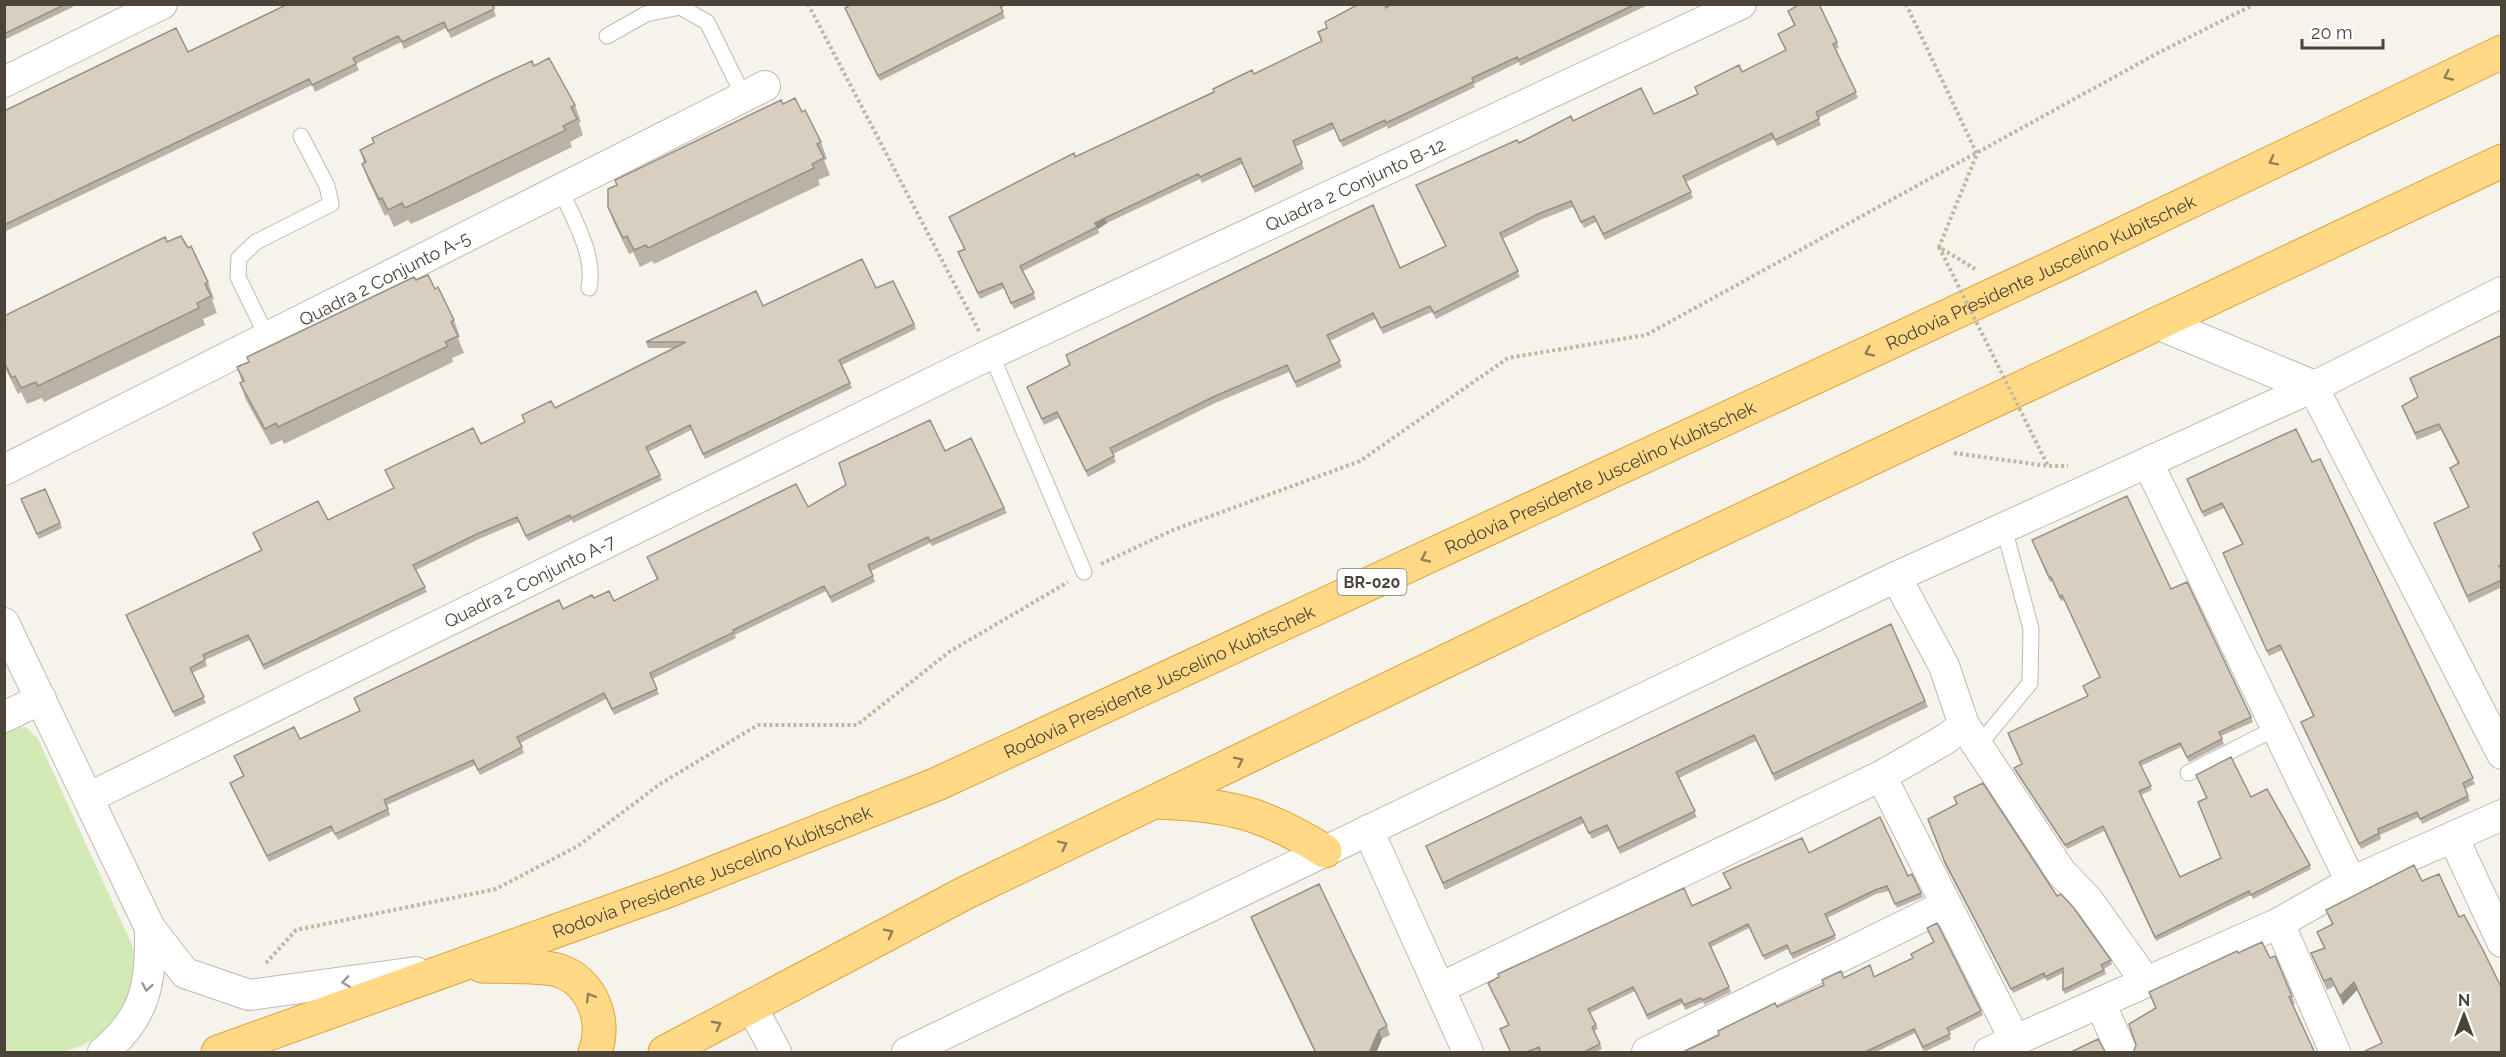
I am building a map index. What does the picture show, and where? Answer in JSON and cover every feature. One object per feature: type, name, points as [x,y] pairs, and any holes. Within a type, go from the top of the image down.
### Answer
[{"type":"highway","name":"Rodovia Presidente Juscelino Kubitschek","points":[[218,1053],[688,883],[937,784],[2007,288],[2502,52]]},
{"type":"highway","points":[[665,1053],[965,893],[1623,576],[2502,161]]},
{"type":"highway","points":[[1154,802],[1211,804],[1256,814],[1326,851]]},
{"type":"highway","points":[[466,965],[556,969],[574,979],[586,990],[597,1008],[600,1038],[595,1053]]},
{"type":"street","points":[[4,82],[162,4]]},
{"type":"street","name":"Quadra 2 Conjunto B-12","points":[[981,359],[1741,4]]},
{"type":"street","name":"Quadra 2 Conjunto A-5","points":[[4,470],[755,92]]},
{"type":"street","points":[[907,1053],[1896,577],[2313,387],[2502,292]]},
{"type":"street","points":[[2159,323],[2313,387],[2502,754]]},
{"type":"street","name":"Quadra 2 Conjunto A-7","points":[[88,798],[981,359]]},
{"type":"street","points":[[2148,463],[2351,882]]},
{"type":"street","points":[[1896,577],[1944,666],[1971,735],[2061,872],[2088,900],[2146,982]]},
{"type":"street","points":[[4,623],[150,928],[185,973],[249,995],[466,965]]},
{"type":"street","points":[[4,717],[41,699]]},
{"type":"street","points":[[1440,988],[1881,776],[1937,745],[1971,735]]},
{"type":"street","points":[[1881,776],[2015,1040]]},
{"type":"street","points":[[1989,1053],[2279,923],[2351,882],[2502,815]]},
{"type":"street","points":[[1368,830],[1468,1053]]},
{"type":"street","points":[[2454,837],[2502,942]]},
{"type":"street","points":[[1647,1053],[1946,905]]},
{"type":"street","points":[[2279,923],[2335,1053]]},
{"type":"street","points":[[103,1053],[129,1026],[143,1004],[151,958],[150,928]]},
{"type":"street","points":[[2100,1003],[2122,1053]]},
{"type":"street","points":[[752,1006],[776,1053]]},
{"type":"lane","points":[[607,36],[646,14],[680,7],[707,22],[755,92]]},
{"type":"lane","points":[[267,337],[238,277],[239,258],[256,242],[331,204],[327,186],[301,136]]},
{"type":"lane","points":[[561,190],[586,250],[592,272],[589,288]]},
{"type":"lane","points":[[981,359],[1084,573]]},
{"type":"lane","points":[[1971,735],[2030,683],[2031,629],[2004,528]]},
{"type":"lane","points":[[2188,773],[2276,728]]},
{"type":"path","points":[[808,4],[981,359]]},
{"type":"path","points":[[1905,4],[1977,154]]},
{"type":"path","points":[[2048,466],[1939,247],[1977,154],[2156,54],[2255,4]]},
{"type":"path","points":[[1939,247],[2007,288]]},
{"type":"path","points":[[1945,452],[2048,466],[2070,466]]},
{"type":"green space","points":[[26,727],[38,739],[133,947],[135,964],[133,982],[127,998],[107,1027],[93,1039],[78,1047],[47,1054],[5,1052],[4,731],[10,728]]},
{"type":"building","points":[[4,4],[66,4],[4,34]]},
{"type":"building","points":[[288,4],[492,4],[494,9],[448,31],[444,22],[402,42],[398,36],[353,58],[356,64],[312,85],[309,79],[4,225],[4,111],[176,28],[188,52]]},
{"type":"building","points":[[852,4],[999,4],[1003,12],[878,76],[845,8]]},
{"type":"building","points":[[1359,4],[1384,4],[1386,8],[1392,4],[1636,4],[1518,60],[1517,57],[1472,78],[1473,82],[1386,123],[1385,120],[1340,141],[1332,123],[1293,141],[1302,163],[1253,187],[1240,158],[1200,177],[1198,174],[1105,218],[1095,223],[1097,227],[1020,266],[1034,293],[1011,303],[1002,283],[978,293],[958,252],[965,249],[949,217],[1074,153],[1075,157],[1214,92],[1213,89],[1252,70],[1254,74],[1322,41],[1318,32],[1327,28],[1325,22]]},
{"type":"building","points":[[1800,4],[1819,4],[1837,42],[1833,44],[1856,92],[1816,112],[1819,119],[1775,140],[1772,133],[1683,176],[1691,192],[1603,234],[1594,216],[1581,222],[1571,201],[1538,214],[1500,233],[1518,271],[1434,313],[1430,306],[1381,328],[1373,313],[1327,335],[1340,361],[1295,382],[1287,365],[1213,397],[1110,448],[1114,456],[1086,471],[1057,412],[1042,419],[1027,387],[1070,365],[1066,355],[1373,205],[1400,268],[1446,246],[1416,185],[1517,140],[1519,143],[1571,116],[1573,121],[1641,88],[1654,114],[1698,94],[1695,87],[1739,65],[1742,72],[1786,50],[1778,34],[1795,25],[1788,11]]},
{"type":"building","points":[[549,58],[575,105],[571,107],[577,119],[563,126],[566,130],[405,208],[402,203],[388,210],[382,198],[379,199],[362,164],[366,162],[360,150],[374,143],[372,138],[532,61],[534,66]]},
{"type":"building","points":[[795,98],[802,112],[805,110],[821,142],[817,144],[824,158],[812,164],[814,168],[648,248],[646,245],[634,250],[627,236],[623,238],[608,207],[608,189],[617,185],[615,180],[781,100],[783,104]]},
{"type":"building","points":[[181,236],[188,248],[191,246],[208,282],[205,284],[211,296],[197,303],[199,308],[38,386],[36,382],[21,388],[15,376],[12,378],[4,362],[4,321],[6,320],[4,316],[165,237],[167,242]]},
{"type":"building","points":[[862,259],[876,288],[893,281],[914,324],[839,360],[850,383],[703,454],[690,425],[646,447],[660,475],[571,518],[570,515],[526,536],[517,517],[477,534],[413,565],[425,587],[263,665],[248,635],[203,655],[205,660],[190,668],[204,697],[173,712],[126,615],[262,550],[253,533],[318,501],[328,520],[394,488],[385,470],[473,428],[481,444],[525,422],[522,415],[551,401],[555,408],[686,342],[646,342],[756,291],[763,306]]},
{"type":"building","points":[[428,275],[435,289],[438,287],[454,320],[451,322],[458,336],[445,342],[448,346],[278,427],[276,423],[265,429],[240,383],[244,381],[237,367],[249,362],[247,357],[414,277],[416,280]]},
{"type":"building","points":[[2502,335],[2502,565],[2499,566],[2502,571],[2502,580],[2467,596],[2434,523],[2469,507],[2450,468],[2459,463],[2439,424],[2415,433],[2402,406],[2418,397],[2410,378]]},
{"type":"building","points":[[930,420],[945,451],[971,438],[1004,508],[930,541],[928,537],[868,565],[873,576],[830,597],[824,586],[650,673],[657,689],[612,709],[604,693],[517,737],[522,747],[478,770],[473,760],[384,800],[388,809],[335,834],[331,826],[267,856],[230,783],[244,776],[234,756],[294,727],[300,739],[360,711],[354,698],[559,600],[563,609],[592,595],[594,598],[609,591],[614,601],[658,579],[647,557],[796,484],[808,507],[846,485],[839,463]]},
{"type":"building","points":[[2296,429],[2312,462],[2320,459],[2473,778],[2463,783],[2468,796],[2420,819],[2417,812],[2378,829],[2379,833],[2359,844],[2301,722],[2314,716],[2280,645],[2267,651],[2223,553],[2243,544],[2222,503],[2202,512],[2187,479]]},
{"type":"building","points":[[45,489],[60,523],[37,534],[21,499]]},
{"type":"building","points":[[2127,496],[2171,589],[2187,582],[2251,717],[2219,732],[2222,739],[2187,757],[2180,743],[2139,762],[2151,786],[2139,791],[2180,877],[2221,858],[2198,802],[2207,798],[2196,775],[2231,757],[2251,797],[2267,789],[2310,865],[2251,895],[2249,891],[2155,937],[2103,826],[2065,845],[2014,768],[2022,764],[2008,733],[2088,696],[2083,686],[2100,677],[2062,595],[2060,597],[2032,540]]},
{"type":"building","points":[[1891,624],[1925,701],[1773,774],[1754,735],[1676,772],[1695,811],[1618,848],[1607,825],[1589,833],[1581,817],[1443,883],[1426,846]]},
{"type":"building","points":[[1983,783],[2057,896],[2061,894],[2073,907],[2111,960],[2101,965],[2104,970],[2063,990],[2063,968],[2045,977],[2044,973],[2011,989],[1944,860],[1928,819],[1957,804],[1954,797]]},
{"type":"building","points":[[1880,817],[1908,876],[1912,874],[1921,893],[1895,904],[1887,886],[1875,890],[1825,914],[1835,935],[1791,954],[1787,945],[1763,956],[1748,924],[1709,943],[1729,987],[1703,1000],[1701,998],[1684,1005],[1681,999],[1647,1015],[1633,987],[1588,1009],[1596,1025],[1592,1027],[1600,1044],[1582,1053],[1541,1053],[1539,1047],[1524,1053],[1511,1053],[1500,1029],[1509,1025],[1488,983],[1499,977],[1498,974],[1684,888],[1692,906],[1731,888],[1723,873],[1802,838],[1809,853]]},
{"type":"building","points":[[2414,865],[2422,881],[2439,874],[2459,917],[2464,915],[2502,989],[2502,1053],[2366,1053],[2365,1051],[2382,1043],[2354,982],[2340,996],[2331,978],[2324,981],[2311,953],[2325,948],[2317,932],[2333,924],[2326,910]]},
{"type":"building","points":[[1319,884],[1387,1026],[1379,1030],[1369,1053],[1316,1053],[1251,917]]},
{"type":"building","points":[[1937,923],[1981,1011],[1947,1028],[1950,1034],[1923,1047],[1914,1029],[1863,1053],[1681,1053],[1719,1035],[1718,1031],[1775,1003],[1777,1007],[1824,985],[1822,980],[1841,971],[1844,978],[1870,965],[1874,977],[1913,958],[1911,954],[1934,942],[1927,928]]},
{"type":"building","points":[[2262,942],[2270,958],[2275,956],[2292,996],[2289,997],[2315,1053],[2133,1053],[2136,1045],[2129,1024],[2156,1008],[2149,992],[2237,951],[2238,953]]},
{"type":"building","points":[[2098,1039],[2106,1053],[2069,1053]]}]
